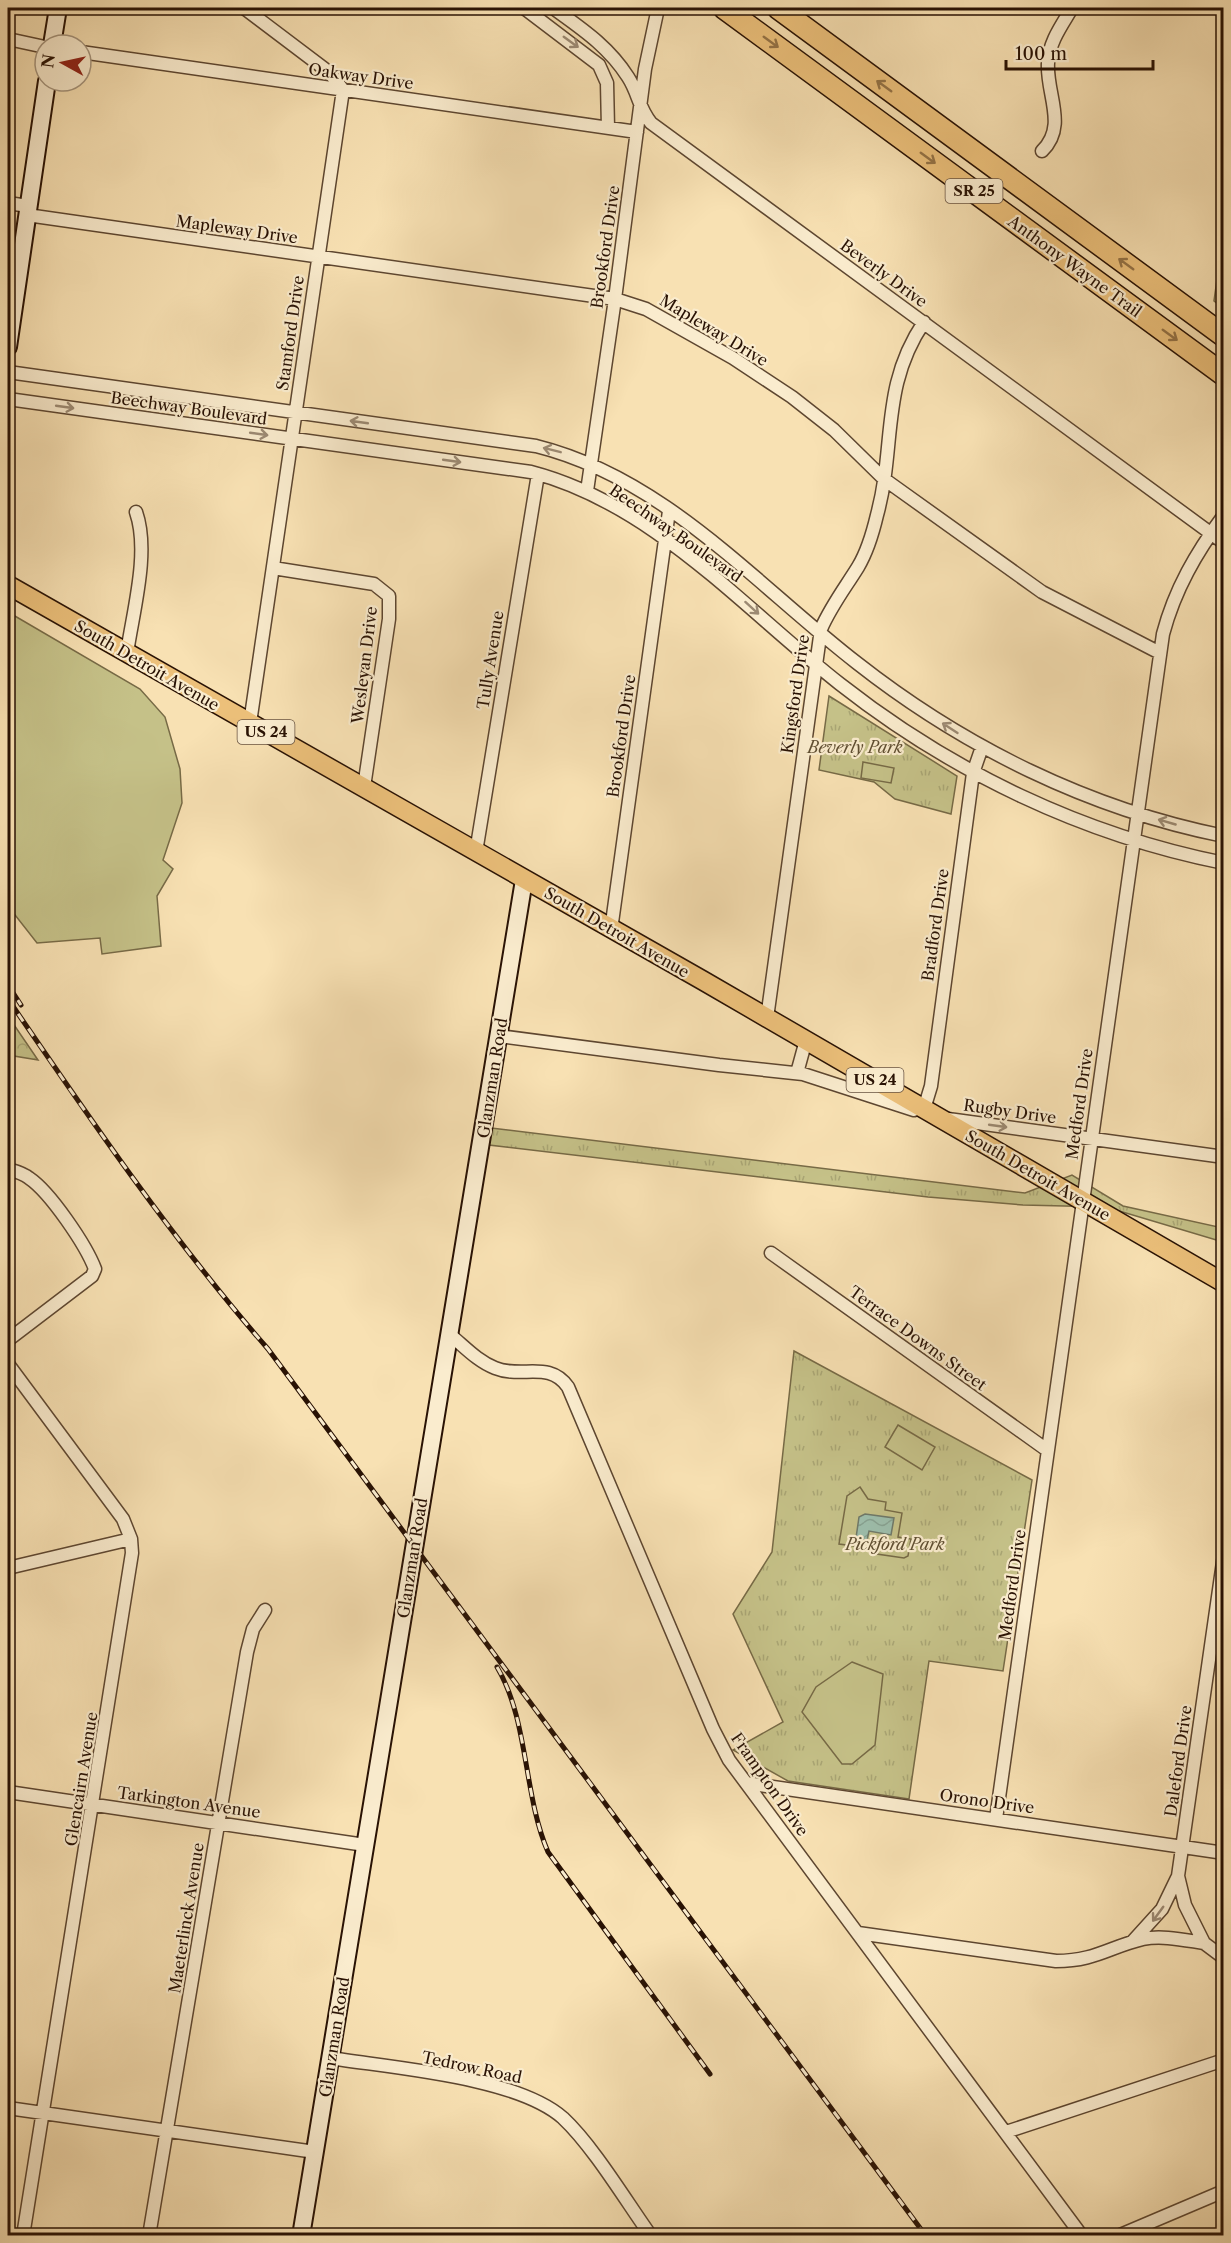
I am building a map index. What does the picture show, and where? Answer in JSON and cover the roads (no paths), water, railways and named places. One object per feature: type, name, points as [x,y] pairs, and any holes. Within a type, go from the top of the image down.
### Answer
[{"type":"highway","name":"Anthony Wayne Trail","points":[[724,8],[1224,375]]},
{"type":"highway","name":"Anthony Wayne Trail","points":[[778,8],[1224,336]]},
{"type":"main road","name":"South Detroit Avenue","points":[[8,585],[806,1040],[1224,1283]]},
{"type":"street","points":[[54,33],[58,8]]},
{"type":"street","points":[[244,8],[330,73],[343,90]]},
{"type":"street","points":[[524,8],[599,64],[607,83],[608,128]]},
{"type":"street","name":"Beverly Drive","points":[[553,8],[606,47],[636,90],[640,110],[651,123],[1224,543]]},
{"type":"street","name":"Brookford Drive","points":[[587,491],[640,110],[658,8]]},
{"type":"street","points":[[1042,151],[1051,142],[1056,129],[1047,62],[1053,39],[1072,8]]},
{"type":"street","points":[[8,39],[33,44]]},
{"type":"street","name":"Oakway Drive","points":[[93,54],[637,132]]},
{"type":"street","name":"Stamford Drive","points":[[250,723],[343,90]]},
{"type":"street","points":[[8,347],[45,93]]},
{"type":"street","name":"Mapleway Drive","points":[[8,203],[28,211],[318,258],[615,299],[646,309],[743,365],[792,397],[834,430],[884,479],[1042,592],[1160,652]]},
{"type":"street","name":"Kingsford Drive","points":[[767,1018],[820,634],[829,611],[860,565],[878,514],[896,382],[907,352],[924,322]]},
{"type":"street","name":"Beechway Boulevard","points":[[8,372],[536,446],[591,463],[669,511],[764,583],[820,634],[894,691],[982,747],[1041,777],[1137,814],[1224,836]]},
{"type":"street","name":"Beechway Boulevard","points":[[8,399],[538,474],[587,491],[665,541],[747,603],[815,664],[878,713],[974,773],[1030,801],[1133,840],[1224,863]]},
{"type":"street","name":"Tully Avenue","points":[[476,852],[538,474]]},
{"type":"street","name":"Brookford Drive","points":[[611,930],[669,511]]},
{"type":"street","points":[[127,653],[142,551],[142,532],[136,512]]},
{"type":"street","name":"Medford Drive","points":[[996,1819],[1160,652],[1170,608],[1180,584],[1210,533],[1224,515]]},
{"type":"street","name":"Wesleyan Drive","points":[[273,568],[374,584],[389,596],[388,619],[364,787]]},
{"type":"street","name":"Bradford Drive","points":[[932,1113],[931,1086],[974,773],[982,747]]},
{"type":"street","name":"Glanzman Road","points":[[301,2235],[524,880]]},
{"type":"street","name":"Rugby Drive","points":[[499,1036],[797,1073],[932,1113],[1091,1139],[1224,1157]]},
{"type":"street","points":[[797,1073],[806,1040]]},
{"type":"street","points":[[8,1169],[27,1176],[39,1185],[88,1250],[95,1269],[92,1276],[8,1340]]},
{"type":"street","name":"Terrace Downs Street","points":[[771,1253],[1047,1450]]},
{"type":"street","name":"Frampton Drive","points":[[449,1334],[481,1361],[495,1368],[514,1372],[551,1372],[561,1377],[568,1387],[713,1729],[729,1760],[1082,2235]]},
{"type":"street","name":"Glencairn Avenue","points":[[8,1364],[112,1503],[123,1519],[131,1539],[130,1572],[23,2235]]},
{"type":"street","points":[[8,1568],[131,1539]]},
{"type":"street","name":"Daleford Drive","points":[[1224,1555],[1178,1876],[1185,1905],[1204,1943],[1224,1958]]},
{"type":"street","name":"Maeterlinck Avenue","points":[[149,2235],[250,1639],[264,1610]]},
{"type":"street","name":"Orono Drive","points":[[746,1783],[1224,1853]]},
{"type":"street","name":"Tarkington Avenue","points":[[8,1792],[365,1845]]},
{"type":"street","points":[[1127,1946],[1162,1909],[1178,1876]]},
{"type":"street","points":[[858,1933],[1056,1961],[1083,1960],[1143,1939],[1174,1938],[1204,1943]]},
{"type":"street","name":"Tedrow Road","points":[[330,2058],[472,2081],[516,2092],[535,2100],[563,2119],[651,2235]]},
{"type":"street","points":[[1006,2132],[1224,2060]]},
{"type":"street","points":[[8,2108],[315,2152]]},
{"type":"street","points":[[1118,2235],[1224,2191]]},
{"type":"water","points":[[865,1514],[894,1518],[891,1535],[869,1531],[867,1540],[856,1538],[859,1517]]},
{"type":"railway","points":[[8,985],[21,1005]]},
{"type":"railway","points":[[8,999],[165,1222],[268,1349],[926,2236]]},
{"type":"railway","points":[[497,1667],[515,1711],[534,1806],[548,1852],[710,2074]]},
{"type":"park label","name":"Beverly Park","points":[[855,747]]},
{"type":"park label","name":"Pickford Park","points":[[895,1544]]}]
